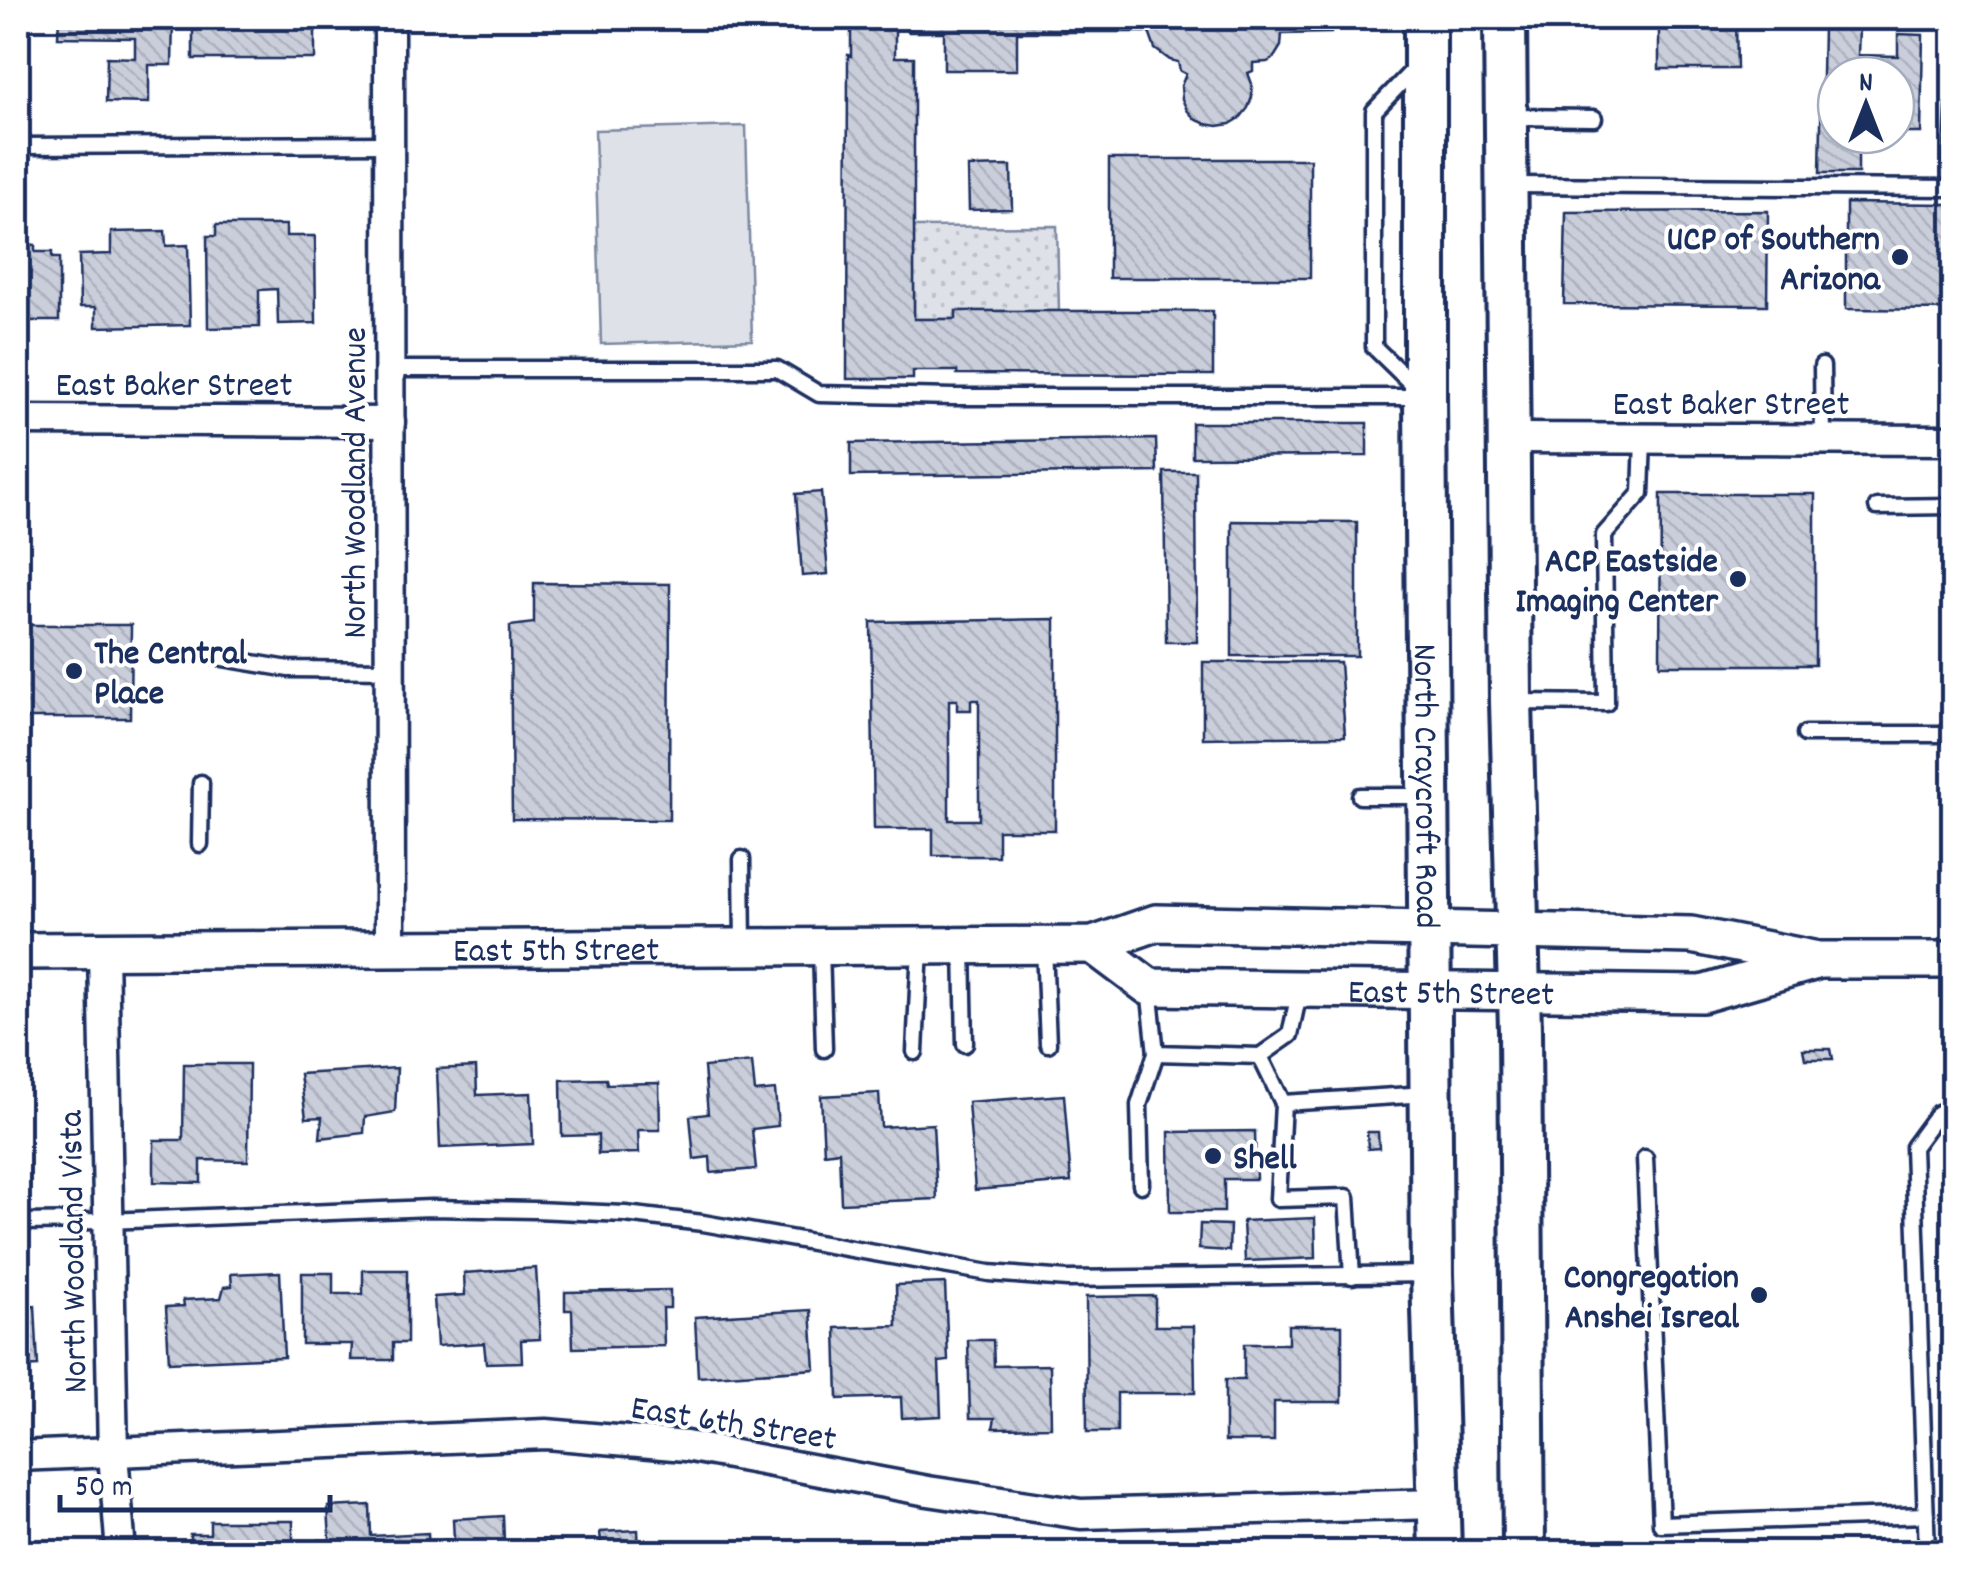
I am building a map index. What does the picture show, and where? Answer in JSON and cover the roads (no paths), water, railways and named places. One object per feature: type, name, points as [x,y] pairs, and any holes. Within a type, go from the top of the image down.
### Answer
[{"type":"main road","name":"North Craycroft Road","points":[[1425,18],[1430,1094],[1440,1552]]},
{"type":"main road","points":[[1506,18],[1510,702],[1519,991],[1524,1552]]},
{"type":"street","name":"North Woodland Avenue","points":[[389,18],[390,949]]},
{"type":"street","name":"East Baker Street","points":[[18,420],[390,422]]},
{"type":"street","name":"East Baker Street","points":[[1508,438],[1954,440]]},
{"type":"street","name":"East 5th Street","points":[[18,951],[1093,945],[1156,922],[1691,934],[1818,960],[1954,960]]},
{"type":"street","points":[[1093,945],[1148,987]]},
{"type":"street","name":"North Woodland Vista","points":[[103,951],[113,1454],[121,1552]]},
{"type":"street","name":"East 5th Street","points":[[1148,987],[1702,994],[1818,960]]},
{"type":"street","name":"East 6th Street","points":[[18,1456],[546,1434],[686,1446],[928,1491],[1081,1514],[1438,1504]]},
{"type":"lane","points":[[1506,117],[1594,118]]},
{"type":"lane","points":[[18,146],[390,144]]},
{"type":"lane","points":[[1506,185],[1954,188]]},
{"type":"lane","points":[[1822,366],[1823,440]]},
{"type":"lane","points":[[390,370],[777,370],[819,394],[1425,397]]},
{"type":"lane","points":[[1510,702],[1606,703],[1604,536],[1640,493],[1643,439]]},
{"type":"lane","points":[[1877,507],[1954,506]]},
{"type":"lane","points":[[200,654],[290,669],[391,670]]},
{"type":"lane","points":[[1804,734],[1954,734]]},
{"type":"lane","points":[[200,784],[200,844]]},
{"type":"lane","points":[[1360,796],[1428,796]]},
{"type":"lane","points":[[742,859],[743,947]]},
{"type":"lane","points":[[916,1052],[920,946]]},
{"type":"lane","points":[[963,946],[965,1044]]},
{"type":"lane","points":[[1044,946],[1048,1044]]},
{"type":"lane","points":[[820,947],[824,1049]]},
{"type":"lane","points":[[1142,1185],[1140,1106],[1156,1053],[1148,987]]},
{"type":"lane","points":[[1156,1053],[1260,1056],[1290,1036],[1300,989]]},
{"type":"lane","points":[[1260,1056],[1283,1103],[1278,1199],[1347,1198],[1352,1276]]},
{"type":"lane","points":[[1283,1103],[1430,1094]]},
{"type":"lane","points":[[1928,1552],[1913,1147],[1938,1113],[1954,1109]]},
{"type":"lane","points":[[1645,1158],[1662,1524],[1926,1515]]},
{"type":"lane","points":[[18,1222],[430,1208],[570,1212],[703,1223],[988,1273],[1067,1279],[1432,1274]]},
{"type":"place","name":"UCP of Southern Arizona","points":[[1900,257]]},
{"type":"place","name":"ACP Eastside Imaging Center","points":[[1738,579]]},
{"type":"place","name":"The Central Place","points":[[74,671]]},
{"type":"place","name":"Shell","points":[[1213,1156]]},
{"type":"place","name":"Congregation Anshei Isreal","points":[[1759,1295]]}]
